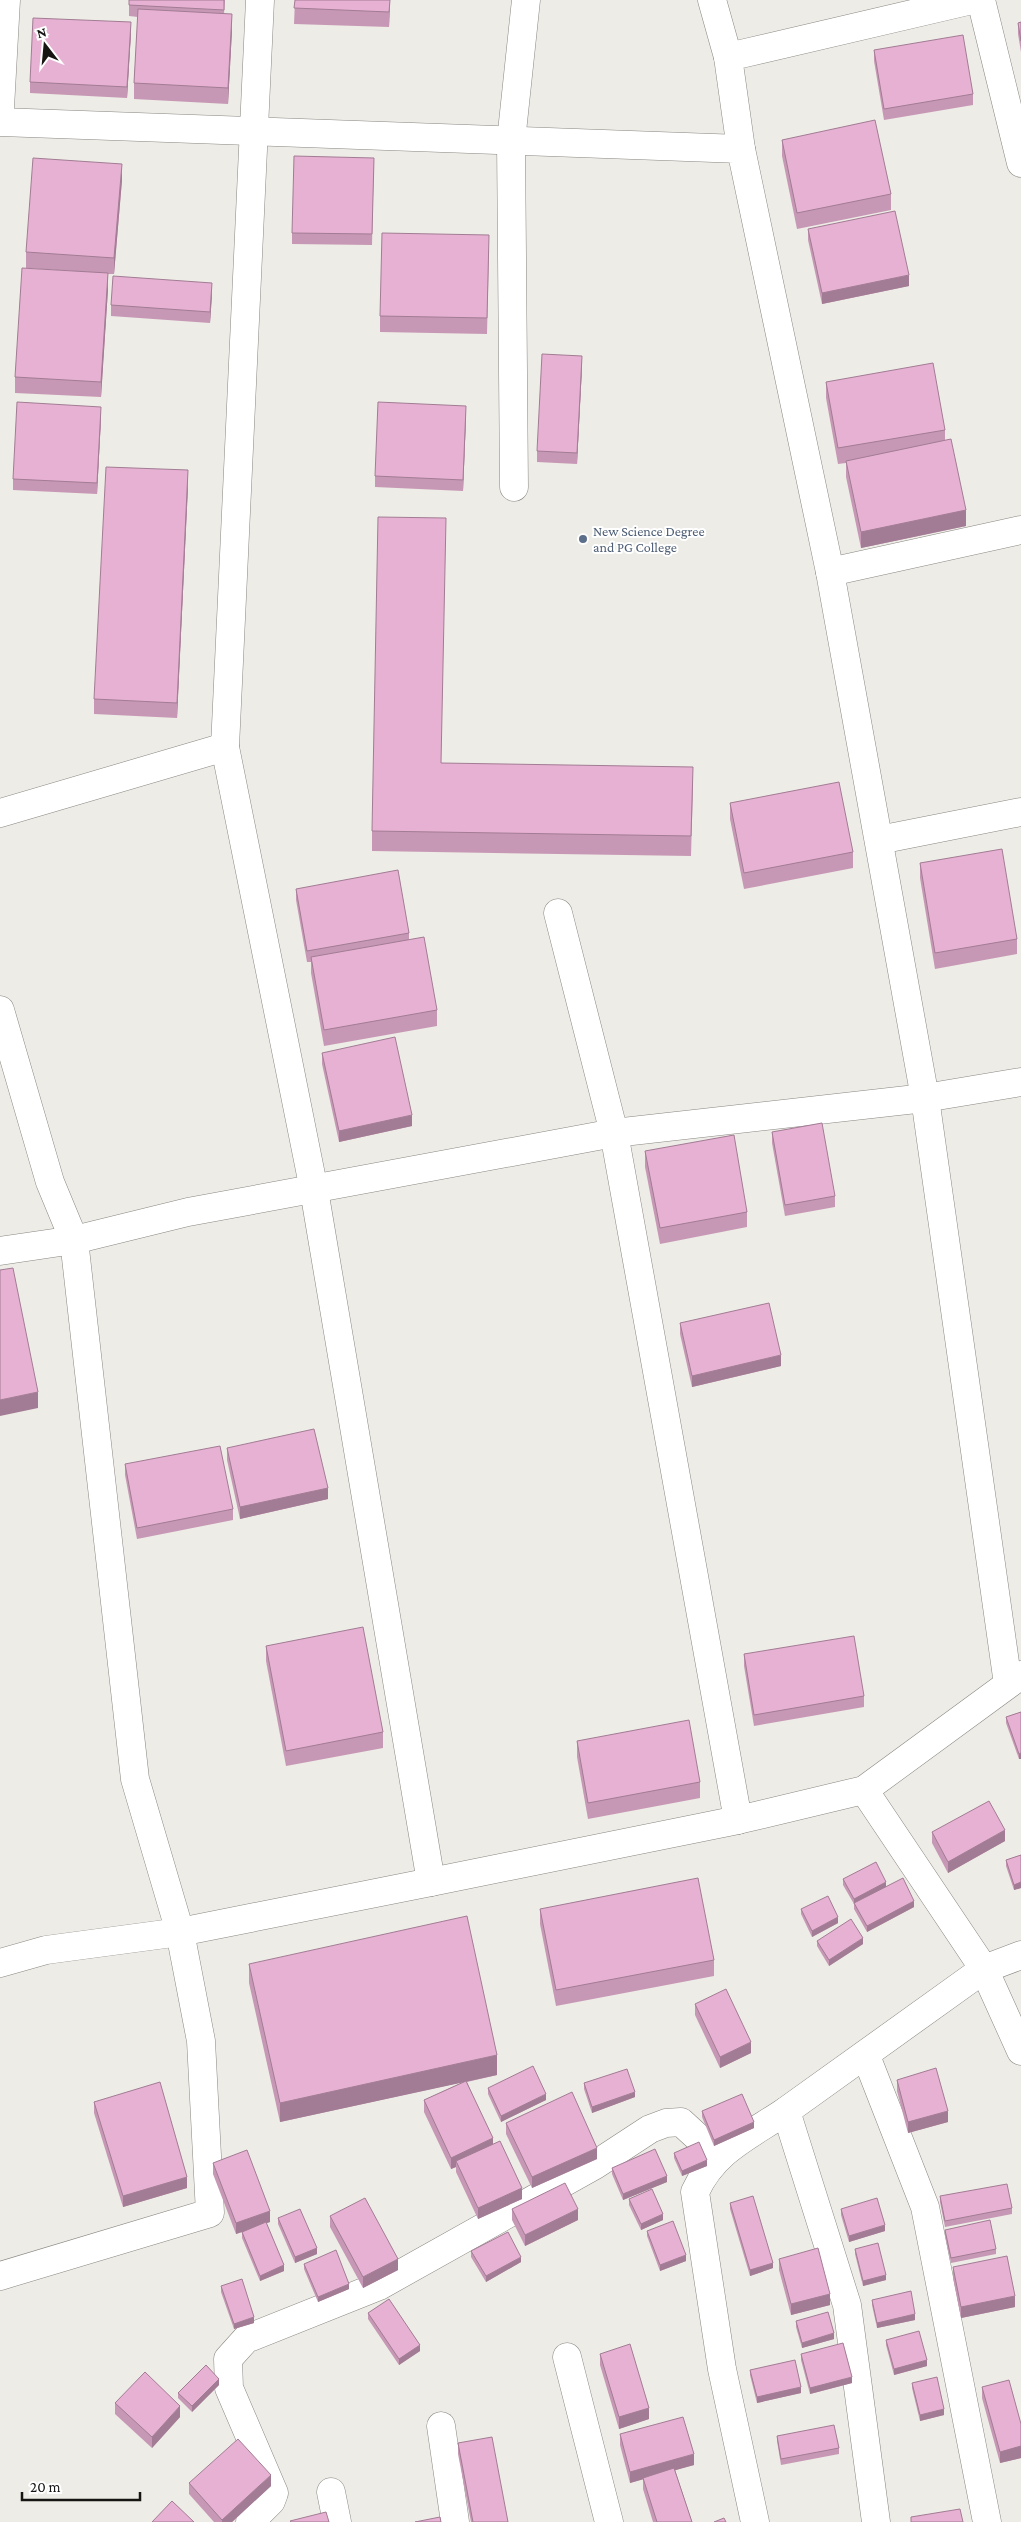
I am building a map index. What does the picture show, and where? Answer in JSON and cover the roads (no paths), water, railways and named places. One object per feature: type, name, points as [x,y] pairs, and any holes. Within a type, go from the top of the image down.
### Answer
[{"type":"street","points":[[0,108],[6,0]]},
{"type":"street","points":[[260,0],[252,131],[225,747],[314,1190],[431,1882]]},
{"type":"street","points":[[514,488],[511,141],[526,0]]},
{"type":"street","points":[[0,1963],[46,1950],[180,1932],[431,1882],[738,1820],[864,1790],[1015,1680],[925,1098],[879,840],[830,572],[741,149],[728,57],[712,0]]},
{"type":"street","points":[[728,57],[972,0]]},
{"type":"street","points":[[981,0],[1021,163]]},
{"type":"street","points":[[0,122],[741,149]]},
{"type":"street","points":[[830,572],[1021,530]]},
{"type":"street","points":[[0,813],[225,747]]},
{"type":"street","points":[[879,840],[1021,812]]},
{"type":"street","points":[[558,913],[614,1133],[738,1820]]},
{"type":"street","points":[[0,1010],[50,1182],[74,1240],[135,1779],[180,1932],[201,2041],[210,2213],[0,2276]]},
{"type":"street","points":[[0,1251],[74,1240],[188,1212],[614,1133],[925,1098],[1021,1082]]},
{"type":"street","points":[[864,1790],[984,1969],[1021,2051]]},
{"type":"street","points":[[755,2522],[722,2369],[695,2192],[703,2174],[718,2156],[866,2056],[984,1969],[1021,1955]]},
{"type":"street","points":[[866,2056],[925,2207],[987,2522]]},
{"type":"street","points":[[786,2111],[847,2305],[876,2522]]},
{"type":"street","points":[[250,2522],[256,2519],[271,2501],[274,2493],[272,2484],[229,2388],[228,2359],[246,2339],[379,2286],[595,2165],[650,2129],[666,2123],[681,2122],[718,2156]]},
{"type":"street","points":[[567,2357],[609,2522]]},
{"type":"street","points":[[441,2426],[456,2522]]},
{"type":"street","points":[[331,2492],[337,2522]]},
{"type":"place","name":"New Science Degree and PG College","points":[[583,539]]}]
